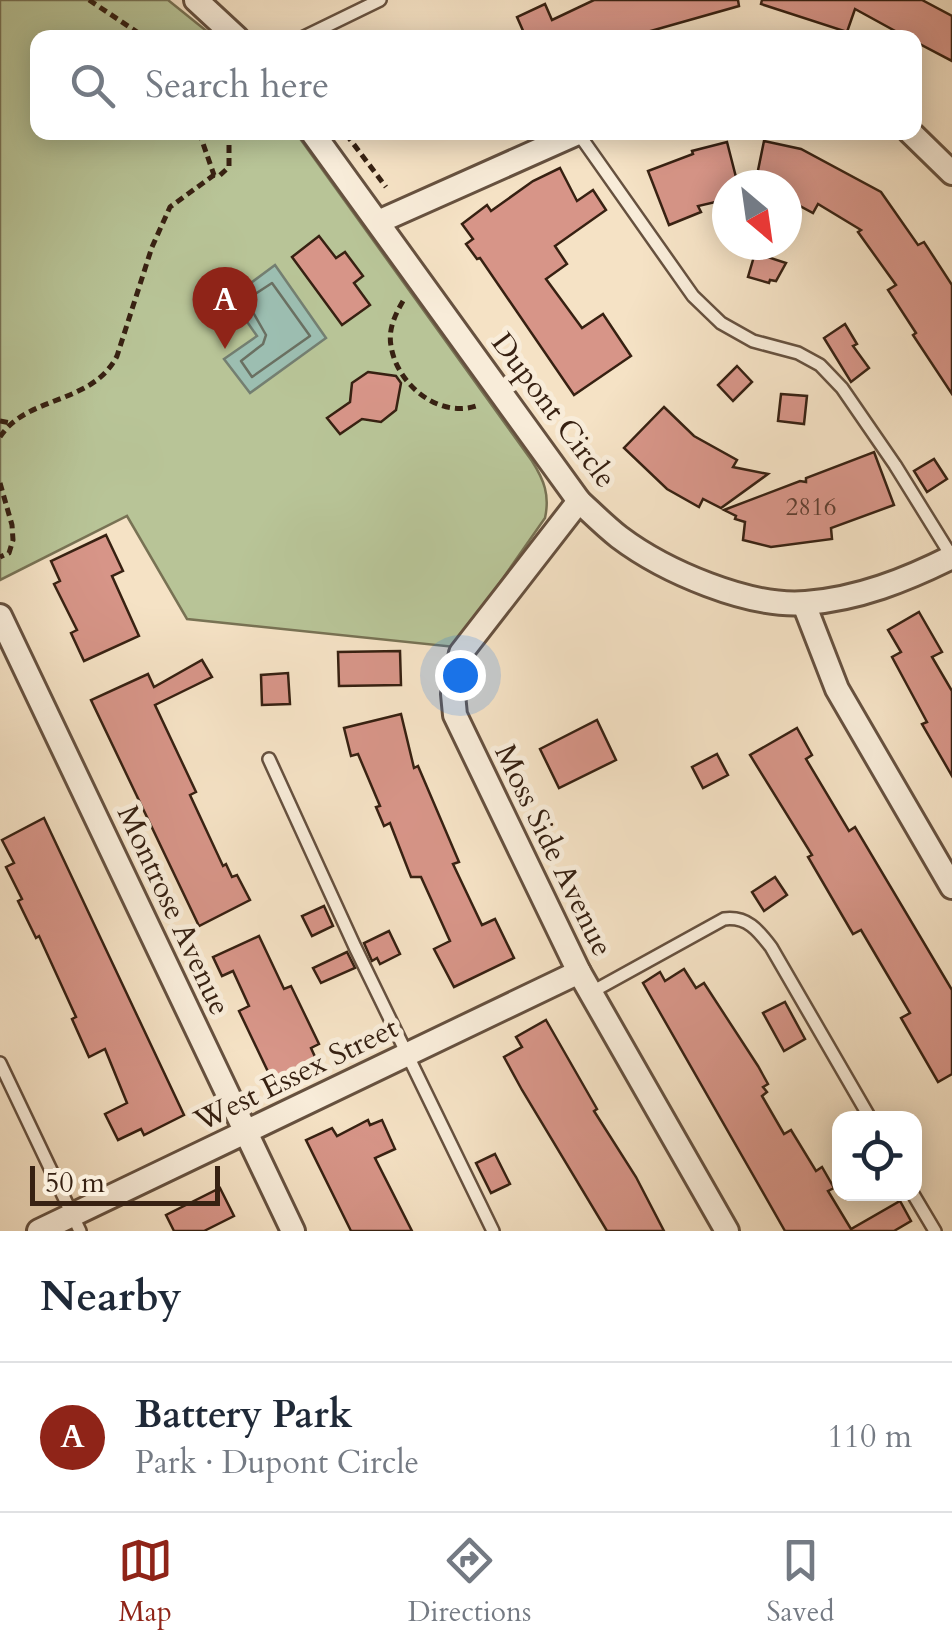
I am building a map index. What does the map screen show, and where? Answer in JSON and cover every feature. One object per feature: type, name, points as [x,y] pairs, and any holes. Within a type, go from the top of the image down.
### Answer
[{"type":"street","points":[[196,0],[228,30]]},
{"type":"street","name":"Dupont Circle","points":[[318,140],[579,501],[620,537],[663,565],[710,584],[761,599],[804,604],[907,579],[952,557]]},
{"type":"street","points":[[378,222],[563,140]]},
{"type":"street","points":[[918,140],[952,173]]},
{"type":"street","name":"Moss Side Avenue","points":[[579,501],[461,653],[453,694],[456,715],[584,982],[727,1231]]},
{"type":"street","points":[[804,604],[837,689],[952,886]]},
{"type":"street","name":"Montrose Avenue","points":[[0,616],[294,1231]]},
{"type":"street","name":"West Essex Street","points":[[40,1231],[76,1223],[245,1131],[409,1053],[584,982]]},
{"type":"lane","points":[[318,30],[380,0]]},
{"type":"lane","points":[[584,140],[694,296],[721,323],[753,341],[820,365],[842,388],[952,557]]},
{"type":"lane","points":[[268,759],[493,1231]]},
{"type":"lane","points":[[584,982],[724,919],[746,921],[772,947],[866,1111]]},
{"type":"lane","points":[[0,1063],[76,1223]]},
{"type":"lane","points":[[917,1201],[934,1231]]},
{"type":"path","points":[[89,0],[134,30]]},
{"type":"path","points":[[202,140],[214,175]]},
{"type":"path","points":[[0,437],[11,423],[84,390],[108,372],[170,207],[214,175],[228,170],[229,140]]},
{"type":"path","points":[[351,140],[386,187]]},
{"type":"path","points":[[403,301],[392,323],[390,344],[408,380],[434,404],[460,409],[478,405]]},
{"type":"path","points":[[0,421],[11,423]]},
{"type":"path","points":[[0,482],[13,540],[10,553],[0,557]]},
{"type":"green space","points":[[0,0],[168,0],[205,30],[30,30],[30,140],[301,140],[532,461],[545,488],[545,518],[455,647],[187,619],[127,516],[0,580]]},
{"type":"water","points":[[275,265],[326,338],[250,393],[224,359],[257,336],[228,300]]},
{"type":"building","points":[[594,0],[738,0],[739,6],[654,30],[523,30],[517,17],[545,4],[552,20]]},
{"type":"building","points":[[762,0],[922,0],[952,16],[952,61],[922,45],[922,30],[893,30],[855,9],[848,30],[841,30],[761,4]]},
{"type":"building","points":[[764,141],[801,149],[881,192],[918,245],[924,242],[952,285],[952,394],[888,290],[896,285],[858,232],[861,230],[818,204],[813,213],[802,207],[802,170],[758,170]]},
{"type":"building","points":[[727,142],[734,170],[712,170],[712,203],[698,206],[701,212],[669,225],[648,171],[693,154],[692,151]]},
{"type":"building","points":[[560,168],[577,201],[593,190],[606,210],[555,246],[567,264],[546,279],[582,328],[603,314],[631,356],[574,395],[480,258],[466,244],[473,239],[462,224],[487,205],[491,211],[533,181]]},
{"type":"building","points":[[319,236],[336,258],[345,252],[363,276],[354,283],[370,305],[342,325],[292,257]]},
{"type":"building","points":[[753,260],[786,263],[776,281],[748,277]]},
{"type":"building","points":[[845,324],[857,344],[853,346],[869,368],[851,382],[824,338]]},
{"type":"building","points":[[737,366],[752,382],[733,401],[718,385]]},
{"type":"building","points":[[368,372],[396,376],[401,383],[396,410],[381,422],[362,419],[340,434],[327,418],[350,402],[352,383]]},
{"type":"building","points":[[781,394],[807,396],[804,424],[778,421]]},
{"type":"building","points":[[664,407],[694,436],[737,460],[733,467],[768,474],[721,508],[703,499],[699,507],[667,489],[624,448]]},
{"type":"building","points":[[874,452],[894,505],[831,528],[832,539],[771,547],[743,540],[745,522],[724,510],[806,482],[806,478]]},
{"type":"building","points":[[934,459],[947,479],[927,492],[914,471]]},
{"type":"building","points":[[106,535],[123,571],[112,576],[139,636],[84,661],[71,633],[77,630],[54,584],[60,581],[51,561]]},
{"type":"building","points":[[919,612],[942,652],[932,657],[952,691],[952,776],[922,724],[927,722],[892,657],[901,652],[888,630]]},
{"type":"building","points":[[400,651],[401,685],[339,686],[338,652]]},
{"type":"building","points":[[202,660],[212,677],[155,705],[196,792],[190,795],[223,866],[226,864],[232,877],[237,875],[250,900],[199,926],[91,700],[148,674],[154,687]]},
{"type":"building","points":[[288,673],[290,704],[262,705],[261,675]]},
{"type":"building","points":[[401,714],[414,768],[418,766],[459,862],[453,864],[482,925],[495,919],[514,958],[454,987],[434,949],[450,941],[421,877],[411,877],[390,823],[384,826],[376,807],[380,806],[358,754],[351,756],[344,728]]},
{"type":"building","points":[[597,720],[616,760],[559,788],[540,749]]},
{"type":"building","points":[[797,728],[812,755],[806,759],[849,831],[855,827],[952,990],[952,1074],[938,1082],[901,1018],[910,1013],[861,930],[853,934],[808,857],[812,855],[750,755]]},
{"type":"building","points":[[717,754],[728,775],[703,788],[692,767]]},
{"type":"building","points":[[44,818],[184,1115],[144,1135],[141,1129],[118,1140],[105,1114],[127,1103],[105,1049],[89,1057],[72,1019],[76,1017],[39,936],[36,938],[18,901],[22,899],[6,867],[14,863],[2,840]]},
{"type":"building","points":[[775,877],[787,895],[764,911],[752,892]]},
{"type":"building","points":[[324,906],[333,926],[312,936],[302,916]]},
{"type":"building","points":[[389,931],[400,954],[380,964],[377,958],[372,961],[364,943]]},
{"type":"building","points":[[259,936],[284,989],[291,986],[319,1044],[311,1048],[316,1059],[272,1080],[239,1011],[249,1006],[233,971],[222,976],[213,957]]},
{"type":"building","points":[[347,952],[355,968],[321,983],[313,968]]},
{"type":"building","points":[[684,969],[696,988],[704,983],[768,1084],[763,1087],[767,1092],[762,1096],[784,1134],[791,1130],[816,1171],[822,1167],[832,1184],[828,1191],[832,1201],[851,1229],[900,1201],[911,1221],[894,1231],[785,1231],[643,983],[660,972],[665,981]]},
{"type":"building","points":[[785,1002],[805,1039],[784,1051],[763,1013]]},
{"type":"building","points":[[546,1020],[664,1231],[607,1231],[522,1090],[504,1057],[522,1047],[516,1037]]},
{"type":"building","points":[[368,1120],[370,1125],[382,1120],[395,1149],[375,1158],[412,1231],[351,1231],[306,1140],[332,1128],[337,1136]]},
{"type":"building","points":[[495,1154],[510,1184],[491,1193],[476,1163]]},
{"type":"building","points":[[220,1188],[234,1216],[204,1231],[174,1231],[166,1215]]},
{"type":"place","name":"Battery Park","points":[[225,349]]}]
